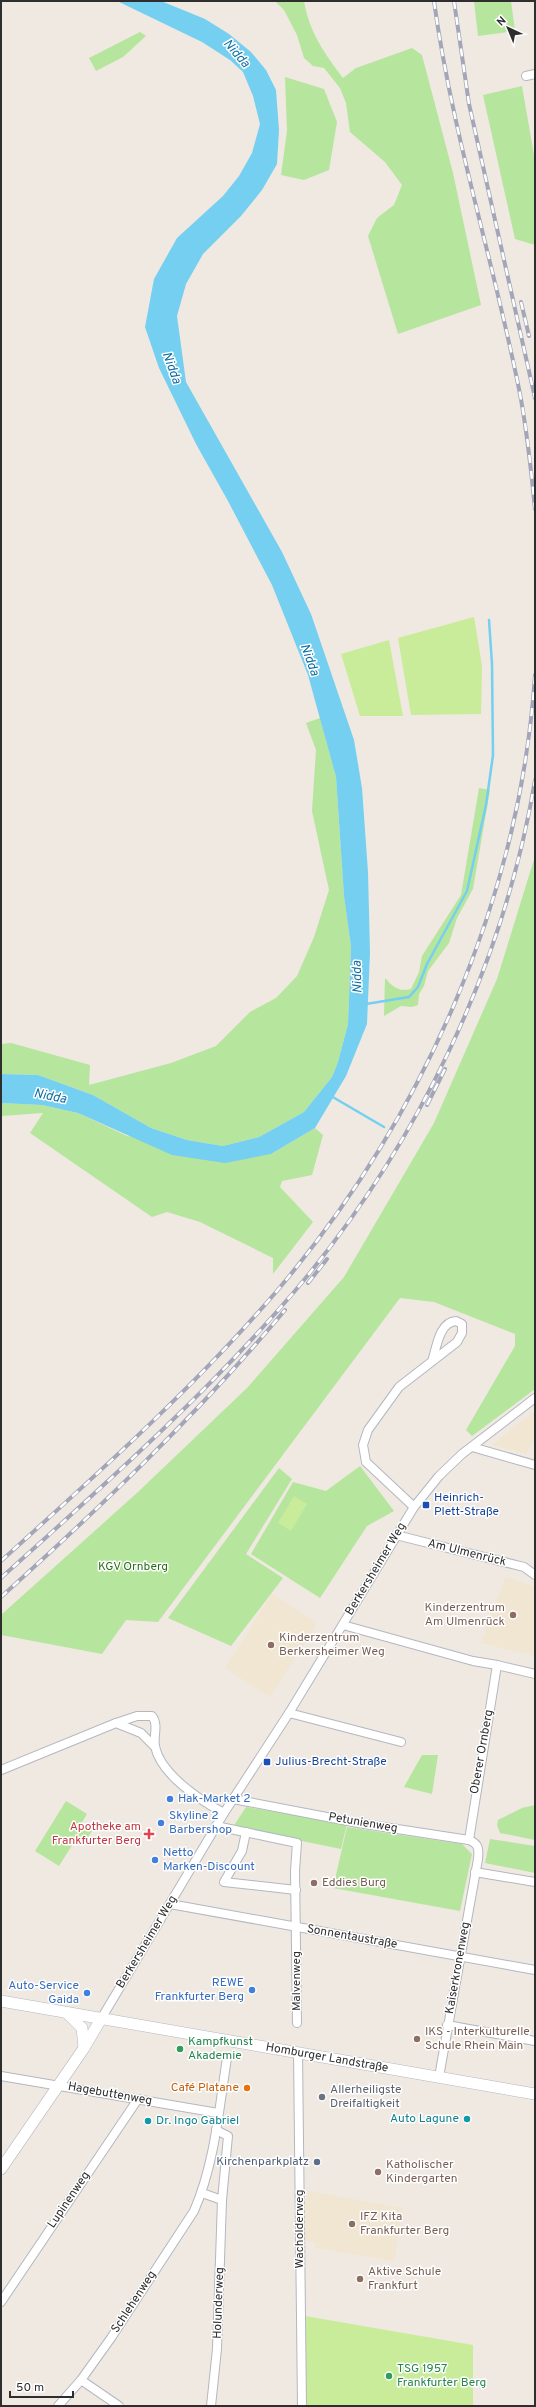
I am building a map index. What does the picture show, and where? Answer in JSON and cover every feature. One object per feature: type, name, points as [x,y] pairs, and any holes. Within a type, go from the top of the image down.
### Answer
[{"type":"street","points":[[526,76],[535,74]]},
{"type":"street","points":[[414,1507],[366,1462],[363,1445],[368,1430],[399,1387],[433,1358],[442,1355],[457,1342],[462,1332],[462,1324],[456,1321],[449,1321],[444,1326],[433,1358]]},
{"type":"street","name":"Berkersheimer Weg","points":[[1,2169],[84,2048],[216,1826],[289,1713],[414,1507],[438,1476],[462,1454],[535,1398]]},
{"type":"street","points":[[472,1447],[535,1465]]},
{"type":"street","name":"Am Ulmenrück","points":[[396,1535],[524,1567],[535,1575]]},
{"type":"street","points":[[343,1624],[473,1661],[535,1674]]},
{"type":"street","name":"Oberer Ornberg","points":[[469,1840],[497,1665]]},
{"type":"street","points":[[289,1713],[401,1742]]},
{"type":"street","points":[[1,1770],[116,1723],[137,1716],[152,1716],[155,1720],[155,1746]]},
{"type":"street","points":[[116,1723],[141,1732],[155,1746],[170,1775],[212,1807],[224,1813]]},
{"type":"street","name":"Petunienweg","points":[[233,1799],[358,1823],[469,1840]]},
{"type":"street","name":"Malvenweg","points":[[216,1826],[297,1843],[297,2023]]},
{"type":"street","points":[[246,1832],[242,1851],[224,1882],[296,1890]]},
{"type":"street","name":"Kaiserkronenweg","points":[[439,2078],[459,1957],[478,1859],[479,1848],[476,1843],[469,1840]]},
{"type":"street","points":[[475,1872],[535,1882]]},
{"type":"street","name":"Sonnentaustraße","points":[[170,1904],[535,1970]]},
{"type":"street","name":"Homburger Landstraße","points":[[1,2001],[535,2094]]},
{"type":"street","points":[[66,2013],[82,2028],[84,2048]]},
{"type":"street","points":[[448,2025],[535,2041]]},
{"type":"street","name":"Wacholderweg","points":[[298,2052],[302,2406]]},
{"type":"street","points":[[222,2200],[202,2193],[216,2130],[227,2058]]},
{"type":"street","name":"Hagebuttenweg","points":[[1,2076],[218,2113]]},
{"type":"street","name":"Lupinenweg","points":[[1,2302],[138,2099]]},
{"type":"street","name":"Holunderweg","points":[[211,2406],[218,2349],[222,2200],[228,2136],[216,2130]]},
{"type":"street","name":"Schlehenweg","points":[[58,2406],[81,2380],[194,2211],[202,2193]]},
{"type":"street","points":[[81,2380],[119,2406]]},
{"type":"shaded area","points":[[535,1411],[535,1436],[527,1454],[492,1445]]},
{"type":"shaded area","name":"Kinderzentrum Am Ulmenrück","points":[[505,1577],[535,1587],[535,1656],[481,1643]]},
{"type":"shaded area","name":"Kinderzentrum Berkersheimer Weg","points":[[272,1594],[317,1623],[270,1697],[225,1668]]},
{"type":"shaded area","name":"IFZ Kita Frankfurter Berg","points":[[308,2191],[403,2208],[394,2261],[315,2248],[316,2242],[304,2240],[303,2202],[306,2202]]},
{"type":"green space","points":[[275,1],[304,1],[306,12],[314,33],[324,51],[343,78],[356,68],[412,48],[422,55],[453,173],[481,305],[398,334],[368,236],[377,218],[394,205],[402,185],[385,162],[350,132],[346,103],[340,88],[324,68],[313,66],[304,58],[297,35],[284,10]]},
{"type":"green space","points":[[474,1],[511,1],[515,31],[478,36]]},
{"type":"green space","points":[[140,32],[146,36],[123,57],[96,71],[89,58]]},
{"type":"green space","points":[[285,77],[324,89],[337,122],[329,170],[304,180],[281,175],[287,131]]},
{"type":"green space","points":[[522,86],[535,161],[535,245],[515,239],[483,95]]},
{"type":"green space","points":[[474,617],[482,666],[481,714],[411,715],[398,638]]},
{"type":"green space","points":[[389,640],[403,716],[360,716],[341,654]]},
{"type":"green space","points":[[320,718],[336,777],[344,896],[351,947],[348,1024],[338,1062],[332,1077],[304,1112],[259,1137],[223,1146],[187,1140],[151,1128],[93,1095],[38,1075],[1,1074],[1,1044],[11,1043],[90,1065],[89,1085],[171,1063],[216,1046],[250,1012],[276,998],[297,976],[314,937],[329,890],[312,811],[316,750],[306,723]]},
{"type":"green space","points":[[479,788],[490,790],[473,889],[457,918],[449,943],[428,971],[424,986],[419,994],[418,1005],[412,1007],[401,1006],[384,1016],[385,978],[396,988],[403,990],[411,989],[419,972],[422,956],[461,895]]},
{"type":"green space","name":"KGV Ornberg","points":[[535,856],[535,1389],[472,1436],[466,1430],[515,1346],[515,1334],[434,1302],[400,1298],[158,1622],[126,1620],[102,1654],[1,1635],[1,1615],[138,1492],[247,1388],[344,1277],[434,1123],[497,979]]},
{"type":"green space","points":[[1,1103],[42,1105],[78,1113],[127,1136],[271,1154],[315,1128],[323,1135],[312,1175],[282,1181],[280,1187],[313,1222],[273,1274],[273,1258],[200,1222],[167,1212],[152,1217],[30,1133],[43,1113],[1,1116]]},
{"type":"green space","points":[[360,1466],[394,1511],[367,1526],[320,1598],[251,1554],[293,1482],[326,1491]]},
{"type":"green space","points":[[279,1468],[292,1479],[246,1554],[283,1578],[231,1646],[168,1618]]},
{"type":"green space","points":[[294,1496],[307,1504],[291,1531],[278,1523]]},
{"type":"green space","points":[[422,1755],[438,1755],[432,1794],[404,1787]]},
{"type":"green space","points":[[66,1801],[87,1814],[81,1824],[92,1831],[84,1844],[76,1839],[59,1866],[35,1851]]},
{"type":"green space","points":[[535,1805],[535,1840],[500,1833],[497,1825],[498,1820],[522,1808]]},
{"type":"green space","points":[[246,1807],[347,1824],[341,1849],[233,1827]]},
{"type":"green space","points":[[347,1827],[462,1844],[472,1854],[460,1911],[333,1888]]},
{"type":"green space","points":[[490,1839],[535,1846],[535,1873],[485,1863]]},
{"type":"green space","name":"TSG 1957 Frankfurter Berg","points":[[305,2316],[473,2345],[473,2406],[306,2406]]},
{"type":"water","name":"Nidda","points":[[117,1],[161,1],[205,19],[229,34],[251,52],[266,70],[276,90],[279,130],[277,164],[262,190],[241,216],[203,254],[186,284],[177,316],[186,382],[282,552],[311,614],[354,740],[362,788],[368,872],[370,953],[367,1024],[346,1076],[315,1128],[271,1154],[225,1163],[172,1155],[78,1113],[42,1105],[1,1103],[1,1074],[38,1075],[93,1095],[151,1128],[187,1140],[223,1146],[259,1137],[304,1112],[332,1077],[338,1062],[348,1024],[351,947],[344,896],[336,777],[308,675],[272,585],[196,444],[159,368],[145,327],[154,279],[177,238],[223,196],[239,176],[252,153],[260,124],[253,96],[243,72],[230,60],[202,42]]},
{"type":"waterway","points":[[366,1004],[409,997],[418,987],[427,964],[467,891],[486,805],[493,755],[492,664],[489,620]]},
{"type":"waterway","points":[[331,1096],[384,1127]]},
{"type":"railway","points":[[434,1],[451,99],[509,340],[522,404],[527,434],[535,509]]},
{"type":"railway","points":[[454,1],[469,104],[535,398]]},
{"type":"railway","points":[[521,302],[529,336]]},
{"type":"railway","points":[[1,1561],[143,1431],[244,1328],[276,1292],[328,1225],[376,1155],[418,1081],[455,1003],[485,924],[509,842],[526,759],[535,675]]},
{"type":"railway","points":[[1,1578],[152,1440],[225,1368],[294,1292],[338,1236],[379,1177],[416,1116],[449,1052],[477,986],[501,918],[521,849],[535,780]]},
{"type":"railway","points":[[427,1105],[445,1069]]},
{"type":"railway","points":[[308,1283],[327,1259]]},
{"type":"railway","points":[[1,1597],[112,1494],[184,1422],[285,1310]]},
{"type":"place","name":"Heinrich- Plett-Straße","points":[[426,1505]]},
{"type":"place","name":"Kinderzentrum Am Ulmenrück","points":[[513,1615]]},
{"type":"place","name":"Kinderzentrum Berkersheimer Weg","points":[[271,1645]]},
{"type":"place","name":"Julius-Brecht-Straße","points":[[267,1762]]},
{"type":"place","name":"Hak-Market 2","points":[[170,1799]]},
{"type":"place","name":"Skyline 2 Barbershop","points":[[161,1823]]},
{"type":"place","name":"Apotheke am Frankfurter Berg","points":[[149,1834]]},
{"type":"place","name":"Netto Marken-Discount","points":[[155,1860]]},
{"type":"place","name":"Eddies Burg","points":[[314,1883]]},
{"type":"place","name":"REWE Frankfurter Berg","points":[[252,1990]]},
{"type":"place","name":"Auto-Service Gaida","points":[[87,1993]]},
{"type":"place","name":"IKS - Interkulturelle Schule Rhein Main","points":[[417,2039]]},
{"type":"place","name":"Kampfkunst Akademie","points":[[180,2049]]},
{"type":"place","name":"Café Platane","points":[[247,2088]]},
{"type":"place","name":"Allerheiligste Dreifaltigkeit","points":[[322,2097]]},
{"type":"place","name":"Auto Lagune","points":[[467,2119]]},
{"type":"place","name":"Dr. Ingo Gabriel","points":[[148,2121]]},
{"type":"place","name":"Kirchenparkplatz","points":[[317,2162]]},
{"type":"place","name":"Katholischer Kindergarten","points":[[378,2172]]},
{"type":"place","name":"IFZ Kita Frankfurter Berg","points":[[352,2224]]},
{"type":"place","name":"Aktive Schule Frankfurt","points":[[360,2279]]},
{"type":"place","name":"TSG 1957 Frankfurter Berg","points":[[389,2376]]}]
